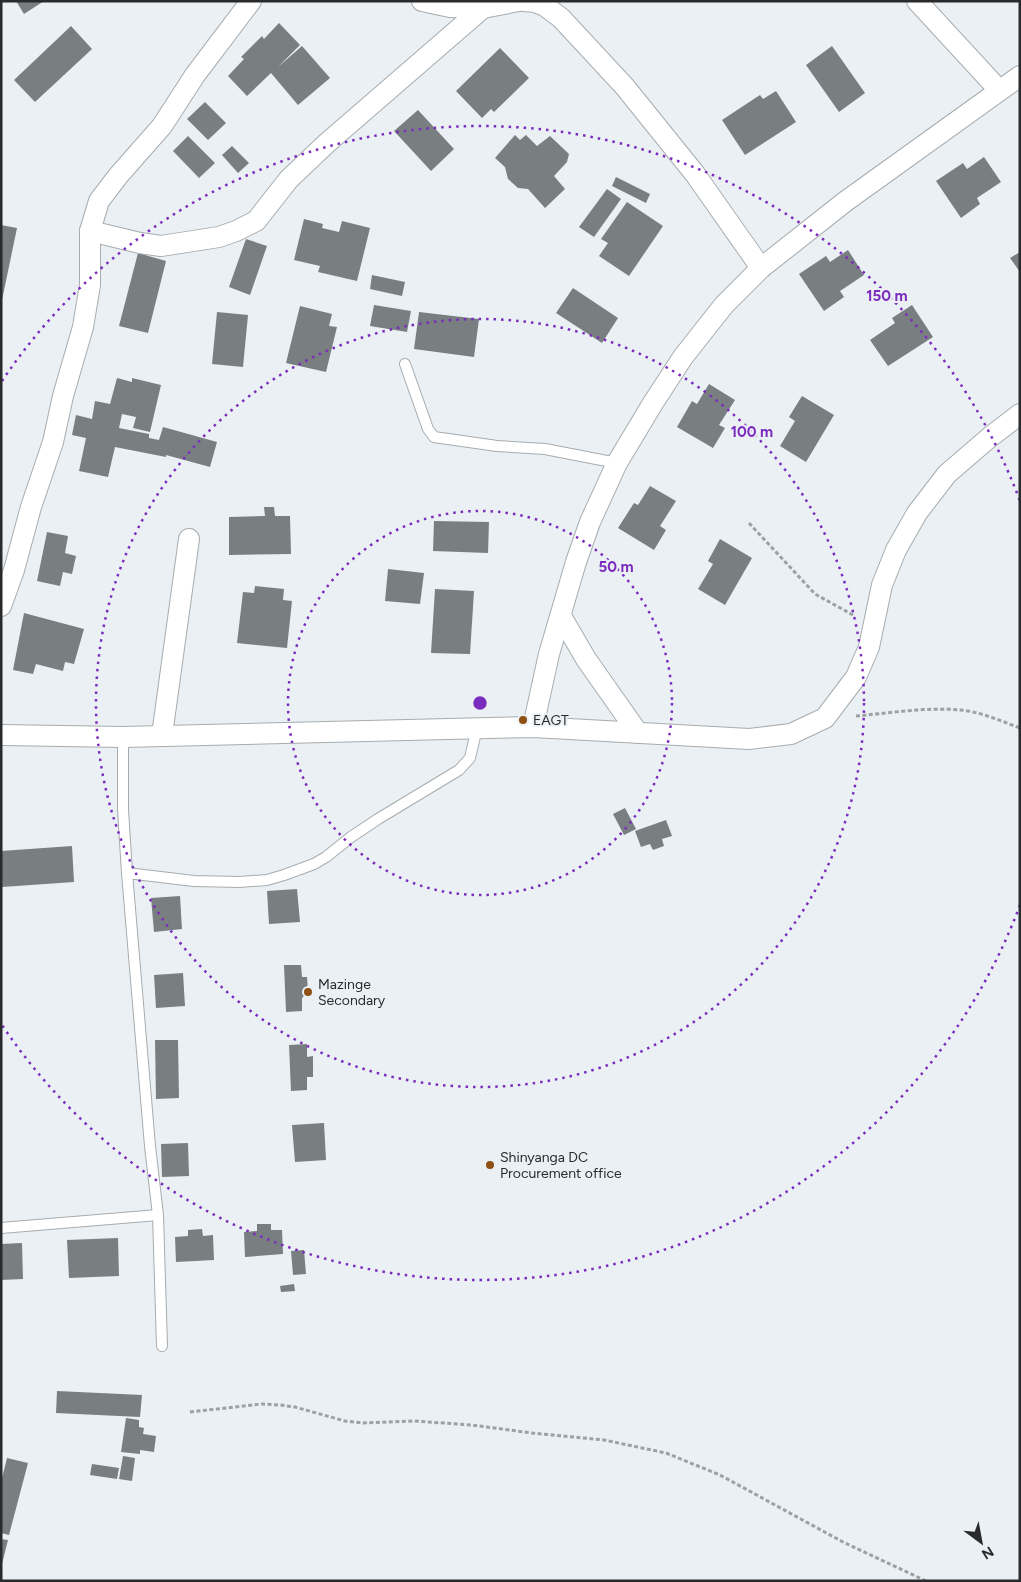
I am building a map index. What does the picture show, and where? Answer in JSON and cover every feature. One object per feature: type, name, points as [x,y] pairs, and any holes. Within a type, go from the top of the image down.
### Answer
[{"type":"street","points":[[1,606],[14,570],[31,508],[53,442],[63,396],[83,327],[90,286],[90,231],[99,201],[118,176],[162,126],[195,75],[251,1]]},
{"type":"street","points":[[422,1],[450,7],[520,1]]},
{"type":"street","points":[[524,1],[535,2],[545,6],[561,18],[625,87],[695,174],[760,268]]},
{"type":"street","points":[[917,1],[998,90]]},
{"type":"street","points":[[90,231],[161,246],[219,237],[256,221],[289,179],[327,143],[487,5]]},
{"type":"street","points":[[534,727],[549,654],[576,562],[590,522],[617,463],[683,357],[724,305],[760,268],[846,201],[1020,76]]},
{"type":"street","points":[[1,735],[123,737],[534,727],[749,739],[791,734],[825,718],[856,677],[870,647],[882,585],[896,550],[917,513],[947,474],[1020,414]]},
{"type":"street","points":[[162,735],[189,539]]},
{"type":"street","points":[[561,616],[586,659],[638,733]]},
{"type":"lane","points":[[404,364],[428,429],[434,437],[497,446],[544,449],[617,463]]},
{"type":"lane","points":[[127,873],[194,881],[239,882],[266,880],[314,864],[378,819],[459,770],[470,758],[477,728]]},
{"type":"lane","points":[[123,737],[123,810],[127,873],[150,1146],[158,1215],[162,1346]]},
{"type":"lane","points":[[1,1228],[158,1215]]},
{"type":"path","points":[[749,524],[815,594],[841,610],[874,626]]},
{"type":"path","points":[[825,718],[926,710],[962,710],[1020,728]]},
{"type":"path","points":[[190,1412],[262,1404],[280,1405],[295,1407],[345,1421],[472,1425],[604,1440],[666,1453],[720,1475],[843,1542],[926,1581]]},
{"type":"building","points":[[16,1],[44,1],[24,14]]},
{"type":"building","points":[[279,23],[300,45],[278,67],[302,46],[330,78],[298,105],[271,73],[247,96],[228,76],[244,59],[241,57],[262,36],[264,39]]},
{"type":"building","points":[[71,26],[92,49],[35,102],[14,80]]},
{"type":"building","points":[[832,46],[865,93],[839,112],[806,65]]},
{"type":"building","points":[[500,48],[529,78],[494,112],[491,109],[482,118],[456,91]]},
{"type":"building","points":[[776,91],[796,122],[745,155],[722,120],[760,95],[763,99]]},
{"type":"building","points":[[205,102],[226,123],[208,140],[187,119]]},
{"type":"building","points":[[418,110],[454,149],[431,171],[394,131]]},
{"type":"building","points":[[515,135],[520,140],[526,135],[537,146],[550,136],[569,154],[567,162],[554,176],[565,189],[545,208],[528,189],[518,188],[508,179],[505,167],[495,158]]},
{"type":"building","points":[[188,136],[215,163],[199,178],[173,151]]},
{"type":"building","points":[[232,146],[249,163],[238,173],[222,155]]},
{"type":"building","points":[[984,157],[1001,182],[977,198],[980,204],[961,218],[936,181],[963,163],[967,169]]},
{"type":"building","points":[[616,177],[650,194],[646,203],[612,186]]},
{"type":"building","points":[[607,189],[621,199],[594,237],[579,227]]},
{"type":"building","points":[[627,202],[663,226],[629,276],[599,256],[608,243],[601,239]]},
{"type":"building","points":[[304,219],[323,224],[322,228],[339,232],[342,221],[370,228],[357,281],[318,272],[320,266],[294,260]]},
{"type":"building","points":[[1,225],[17,228],[2,300],[1,300]]},
{"type":"building","points":[[246,239],[267,246],[250,295],[229,287]]},
{"type":"building","points":[[848,250],[864,275],[840,291],[844,297],[824,311],[799,274],[826,256],[830,262]]},
{"type":"building","points":[[1020,252],[1020,272],[1010,258]]},
{"type":"building","points":[[138,253],[166,261],[148,333],[119,326]]},
{"type":"building","points":[[372,275],[405,282],[402,296],[370,289]]},
{"type":"building","points":[[573,288],[618,318],[602,343],[556,313]]},
{"type":"building","points":[[374,305],[411,311],[407,332],[370,326]]},
{"type":"building","points":[[912,305],[933,337],[888,366],[870,340],[895,323],[892,318]]},
{"type":"building","points":[[300,306],[332,314],[329,326],[337,327],[326,372],[286,363]]},
{"type":"building","points":[[217,312],[248,315],[243,367],[212,364]]},
{"type":"building","points":[[419,312],[479,319],[474,357],[414,349]]},
{"type":"building","points":[[117,378],[132,382],[132,378],[161,385],[150,432],[133,428],[136,417],[122,414],[119,428],[149,434],[149,438],[159,440],[163,427],[217,442],[210,467],[166,455],[166,457],[115,447],[108,477],[79,471],[86,438],[72,435],[76,415],[92,419],[95,401],[110,404]]},
{"type":"building","points":[[709,384],[735,400],[719,425],[725,428],[713,448],[677,427],[692,401],[697,404]]},
{"type":"building","points":[[802,396],[834,415],[806,462],[780,446],[795,421],[789,417]]},
{"type":"building","points":[[650,486],[676,501],[660,526],[666,530],[654,550],[618,528],[634,503],[638,505]]},
{"type":"building","points":[[264,507],[274,507],[275,516],[290,516],[291,554],[229,555],[229,517],[265,516]]},
{"type":"building","points":[[434,521],[489,522],[488,553],[433,551]]},
{"type":"building","points":[[47,532],[68,536],[65,553],[76,556],[72,574],[63,572],[60,586],[37,581]]},
{"type":"building","points":[[720,539],[752,558],[725,605],[698,589],[713,564],[708,561]]},
{"type":"building","points":[[388,569],[424,573],[420,604],[385,601]]},
{"type":"building","points":[[255,586],[284,589],[283,600],[292,601],[287,648],[237,643],[243,592],[254,593]]},
{"type":"building","points":[[435,589],[474,591],[470,654],[431,653]]},
{"type":"building","points":[[24,613],[84,629],[74,664],[65,662],[63,671],[36,664],[33,674],[13,670]]},
{"type":"building","points":[[625,808],[636,829],[624,835],[613,814]]},
{"type":"building","points":[[666,820],[672,836],[662,839],[664,846],[653,850],[650,844],[641,847],[635,831]]},
{"type":"building","points":[[72,846],[74,882],[2,887],[1,851]]},
{"type":"building","points":[[297,889],[300,922],[269,924],[267,891]]},
{"type":"building","points":[[180,896],[182,929],[154,932],[151,898]]},
{"type":"building","points":[[284,965],[301,965],[302,977],[307,977],[308,992],[302,998],[302,1011],[286,1012]]},
{"type":"building","points":[[183,973],[185,1006],[156,1008],[154,975]]},
{"type":"building","points":[[155,1040],[178,1040],[179,1098],[156,1099]]},
{"type":"building","points":[[307,1044],[307,1057],[313,1056],[313,1077],[307,1077],[307,1090],[291,1091],[289,1045]]},
{"type":"building","points":[[324,1123],[326,1160],[295,1162],[292,1125]]},
{"type":"building","points":[[188,1143],[189,1176],[162,1177],[161,1144]]},
{"type":"building","points":[[257,1224],[271,1224],[271,1230],[282,1230],[283,1254],[245,1257],[244,1232],[257,1231]]},
{"type":"building","points":[[202,1229],[203,1236],[213,1235],[214,1260],[176,1262],[175,1237],[188,1236],[188,1230]]},
{"type":"building","points":[[118,1238],[119,1276],[69,1278],[67,1240]]},
{"type":"building","points":[[22,1243],[23,1279],[1,1280],[1,1244]]},
{"type":"building","points":[[304,1250],[306,1274],[293,1275],[291,1251]]},
{"type":"building","points":[[294,1284],[295,1291],[281,1292],[280,1286]]},
{"type":"building","points":[[57,1391],[142,1395],[140,1417],[56,1413]]},
{"type":"building","points":[[126,1418],[139,1420],[139,1427],[144,1428],[143,1434],[156,1436],[154,1452],[140,1450],[140,1454],[121,1452]]},
{"type":"building","points":[[123,1456],[135,1458],[132,1481],[119,1479]]},
{"type":"building","points":[[7,1458],[28,1463],[9,1535],[1,1533],[1,1482]]},
{"type":"building","points":[[92,1464],[119,1468],[117,1479],[90,1475]]},
{"type":"building","points":[[1,1539],[8,1540],[2,1564],[1,1564]]},
{"type":"place","name":"EAGT","points":[[523,720]]},
{"type":"place","name":"Mazinge Secondary","points":[[308,992]]},
{"type":"place","name":"Shinyanga DC Procurement office","points":[[490,1165]]}]
